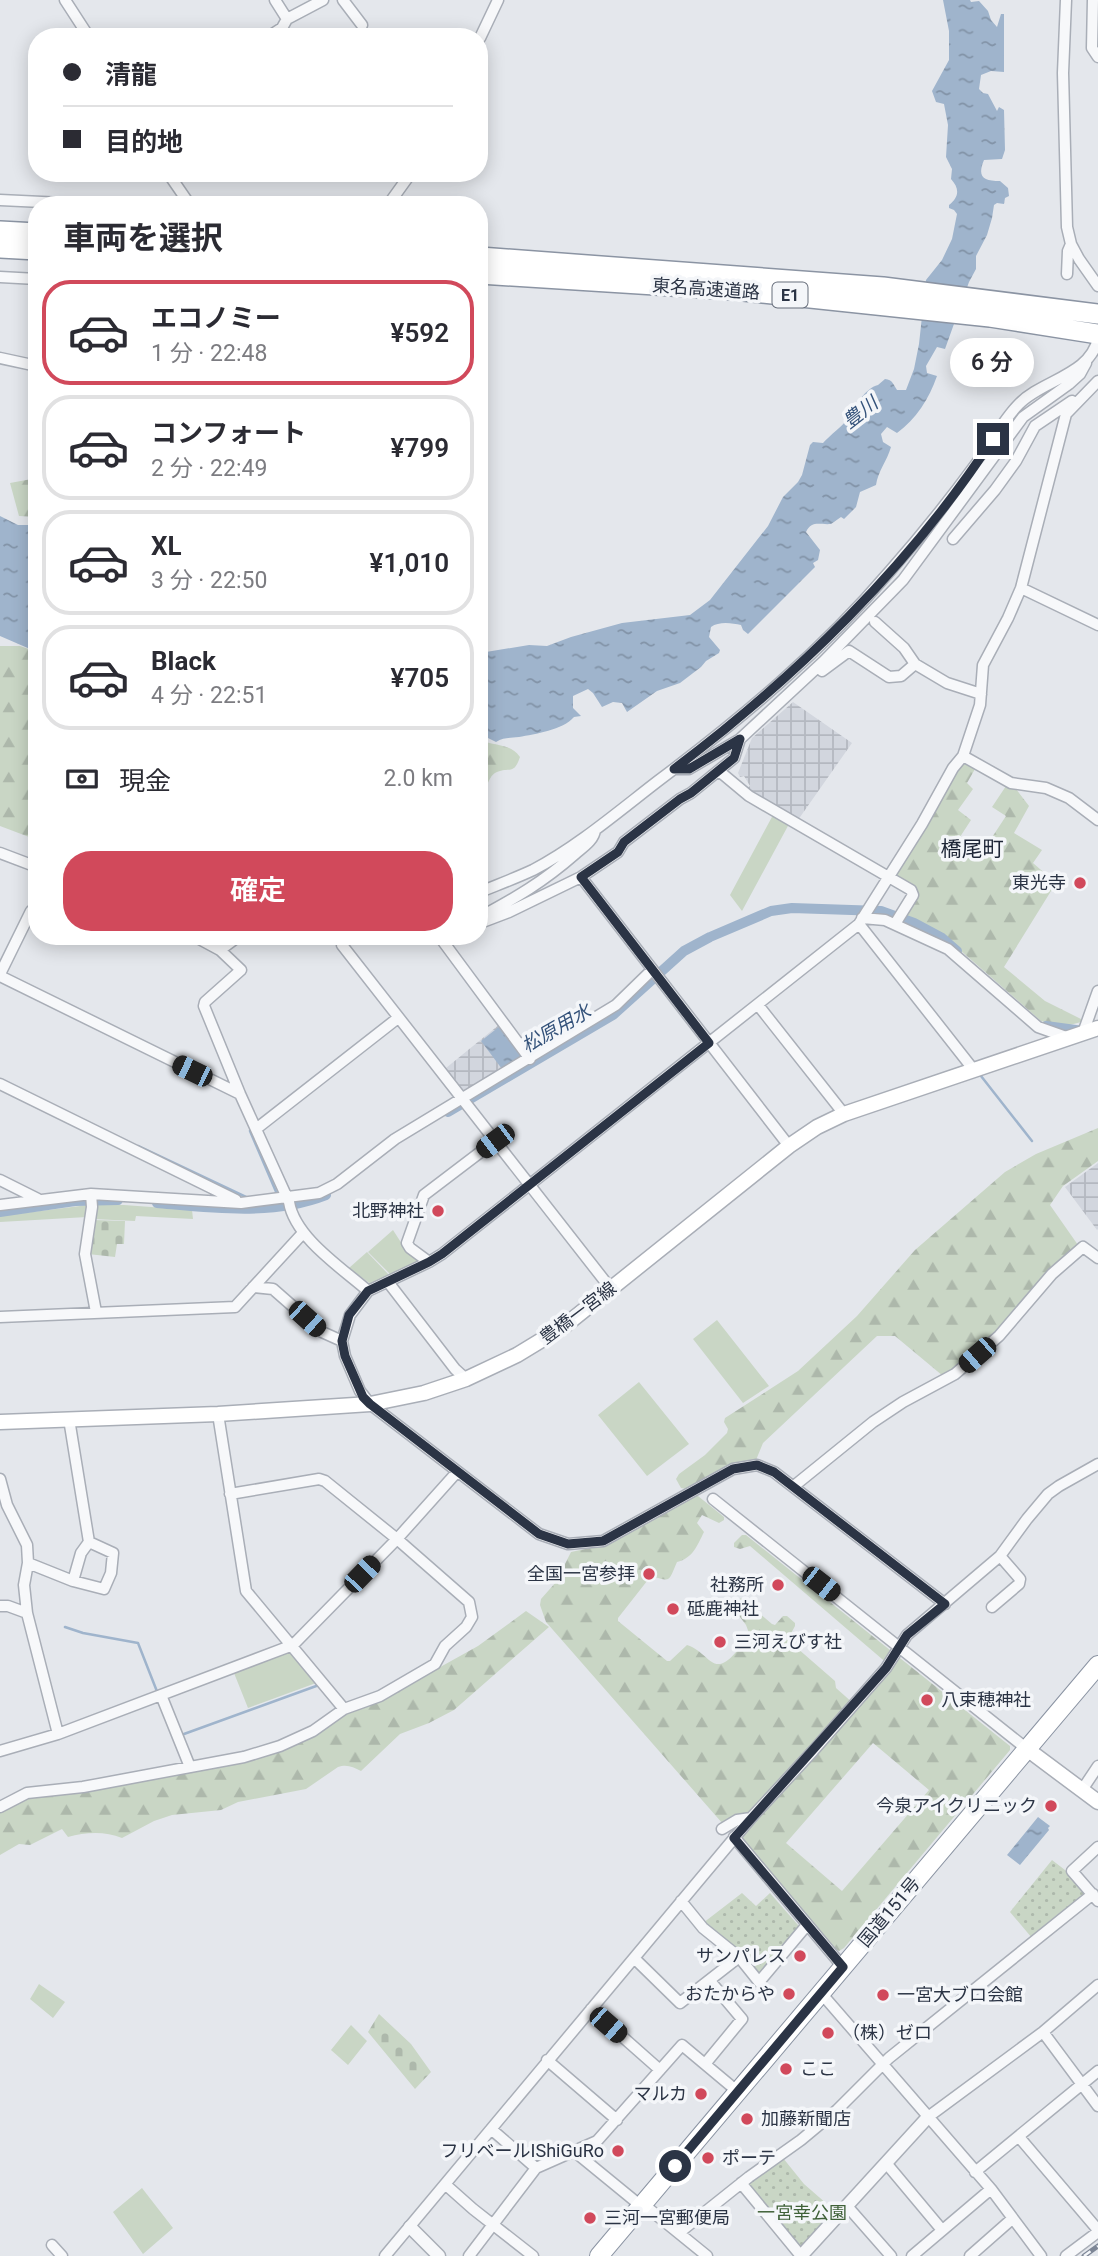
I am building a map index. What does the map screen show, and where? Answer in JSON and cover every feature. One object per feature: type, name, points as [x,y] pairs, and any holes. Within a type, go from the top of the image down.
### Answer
[{"type":"highway","points":[[0,231],[28,233]]},
{"type":"highway","points":[[0,248],[28,250]]},
{"type":"highway","name":"東名高速道路","points":[[488,258],[871,285],[1098,314]]},
{"type":"highway","name":"東名高速道路","points":[[488,275],[734,290],[990,317],[1098,336]]},
{"type":"highway","name":"国道151号","points":[[599,2256],[1098,1665]]},
{"type":"main road","name":"豊橋一宮線","points":[[0,1422],[218,1414],[370,1404],[466,1379],[537,1344],[564,1327],[789,1146],[817,1127],[844,1114],[1098,1028]]},
{"type":"main road","points":[[1027,1749],[1098,1802]]},
{"type":"street","points":[[65,0],[83,28]]},
{"type":"street","points":[[275,0],[286,28],[323,0]]},
{"type":"street","points":[[342,0],[362,24]]},
{"type":"street","points":[[485,28],[498,0]]},
{"type":"street","points":[[1066,0],[1063,73],[1067,227],[1071,244],[1098,286]]},
{"type":"street","points":[[1093,0],[1092,48],[1098,57]]},
{"type":"street","points":[[0,200],[28,201]]},
{"type":"street","points":[[1067,274],[1071,244]]},
{"type":"street","points":[[0,277],[28,279]]},
{"type":"street","points":[[488,889],[532,870],[563,852],[760,701],[853,612],[888,573],[948,501],[1020,402],[1087,359],[1093,352],[1098,336]]},
{"type":"street","points":[[0,358],[28,364]]},
{"type":"street","points":[[674,769],[689,769],[740,739],[857,628],[902,580],[1023,417],[1069,384],[1086,366],[1087,359]]},
{"type":"street","points":[[945,1604],[794,1486],[767,1467],[757,1465],[733,1469],[612,1537],[593,1543],[568,1544],[539,1534],[370,1404],[360,1391],[345,1356],[342,1341],[349,1315],[368,1291],[429,1262],[860,921],[922,824],[953,768],[963,756],[980,705],[983,665],[1021,588],[1066,414],[1098,382]]},
{"type":"street","points":[[953,539],[995,491],[1016,461],[1035,426],[1072,401]]},
{"type":"street","points":[[1021,588],[1098,625]]},
{"type":"street","points":[[875,622],[904,648],[915,664],[947,683],[981,694]]},
{"type":"street","points":[[798,684],[815,676],[849,650],[889,677],[901,676],[915,664]]},
{"type":"street","points":[[488,919],[529,903],[581,877],[618,852],[624,842],[734,758],[740,739]]},
{"type":"street","points":[[963,756],[1011,783],[1046,789],[1069,799],[1098,820]]},
{"type":"street","points":[[719,771],[749,796],[906,886],[913,895],[895,924]]},
{"type":"street","points":[[488,913],[547,878],[586,845],[594,836],[594,828]]},
{"type":"street","points":[[0,853],[28,864]]},
{"type":"street","points":[[14,860],[28,871]]},
{"type":"street","points":[[581,877],[789,1146]]},
{"type":"street","points":[[28,917],[0,975],[240,1094]]},
{"type":"street","points":[[860,921],[885,919],[948,949],[1038,1027],[1076,1035],[1098,991]]},
{"type":"street","points":[[860,921],[973,1069]]},
{"type":"street","points":[[211,945],[241,970],[205,1002],[204,1006],[288,1203],[303,1233],[368,1291]]},
{"type":"street","points":[[220,950],[227,945]]},
{"type":"street","points":[[342,945],[611,1289]]},
{"type":"street","points":[[446,945],[530,1059]]},
{"type":"street","points":[[0,1205],[91,1194],[241,1203],[288,1203],[319,1193],[337,1184],[395,1139],[616,1005],[652,970]]},
{"type":"street","points":[[758,1004],[844,1114]]},
{"type":"street","points":[[256,1129],[398,1018]]},
{"type":"street","points":[[0,1084],[241,1203]]},
{"type":"street","points":[[429,1262],[407,1243],[424,1195],[495,1141]]},
{"type":"street","points":[[0,1180],[39,1200]]},
{"type":"street","points":[[91,1194],[92,1206],[85,1254],[96,1312]]},
{"type":"street","points":[[0,1317],[235,1307],[303,1233]]},
{"type":"street","points":[[794,1486],[873,1422],[903,1402],[955,1374],[999,1336],[1052,1274],[1076,1251],[1083,1247],[1098,1258]]},
{"type":"street","points":[[388,1282],[455,1369],[466,1379]]},
{"type":"street","points":[[253,1287],[273,1289],[321,1332],[342,1341]]},
{"type":"street","points":[[218,1414],[246,1591],[293,1644],[344,1709]]},
{"type":"street","points":[[69,1419],[89,1542],[81,1553],[73,1581]]},
{"type":"street","points":[[385,2256],[751,1818],[886,1668],[907,1635],[1000,1556],[1048,1494],[1098,1464]]},
{"type":"street","points":[[0,1751],[58,1734],[293,1644],[397,1539],[457,1472]]},
{"type":"street","points":[[0,1479],[8,1505],[27,1545],[28,1563],[24,1586],[27,1613],[58,1734]]},
{"type":"street","points":[[0,1807],[27,1793],[83,1787],[243,1757],[280,1746],[313,1731],[344,1709],[380,1696],[435,1664],[445,1646],[466,1627],[472,1617],[468,1602],[325,1480],[230,1494]]},
{"type":"street","points":[[713,1499],[1027,1749]]},
{"type":"street","points":[[28,1563],[73,1581],[104,1589],[111,1573],[113,1553],[89,1542]]},
{"type":"street","points":[[992,1607],[1018,1584],[1020,1579],[1000,1556]]},
{"type":"street","points":[[0,1606],[27,1613]]},
{"type":"street","points":[[161,1695],[190,1767]]},
{"type":"street","points":[[1082,1790],[1098,1766]]},
{"type":"street","points":[[722,1829],[737,1820],[751,1818]]},
{"type":"street","points":[[734,1838],[843,1967]]},
{"type":"street","points":[[680,2232],[828,2118],[889,2058],[1095,1898],[1072,1871],[1098,1847]]},
{"type":"street","points":[[681,1901],[703,1928],[739,1957],[759,1982],[807,1925]]},
{"type":"street","points":[[634,1958],[680,2003],[739,1957]]},
{"type":"street","points":[[705,2064],[742,2019],[710,1981]]},
{"type":"street","points":[[741,2183],[801,2256],[928,2117],[1043,2032],[1098,1985]]},
{"type":"street","points":[[821,1993],[990,2189],[1041,2256]]},
{"type":"street","points":[[591,2009],[660,2070]]},
{"type":"street","points":[[1043,2032],[1098,2106]]},
{"type":"street","points":[[469,2256],[536,2168],[597,2141],[682,2045],[737,2091]]},
{"type":"street","points":[[547,2060],[617,2119]]},
{"type":"street","points":[[975,2172],[1098,2071]]},
{"type":"street","points":[[491,2129],[536,2168]]},
{"type":"street","points":[[1020,2137],[1098,2231],[1066,2256]]},
{"type":"street","points":[[575,2152],[680,2232],[707,2256]]},
{"type":"street","points":[[886,2163],[942,2230]]},
{"type":"street","points":[[446,2185],[533,2256]]},
{"type":"street","points":[[912,2256],[990,2189]]},
{"type":"street","points":[[847,2206],[891,2256]]},
{"type":"street","points":[[970,2256],[1012,2219]]},
{"type":"street","points":[[410,2227],[439,2256]]},
{"type":"street","points":[[52,2245],[62,2256]]},
{"type":"shaded area","points":[[793,702],[852,743],[798,820],[746,789],[750,786],[744,776],[740,777],[738,773],[752,738]]},
{"type":"shaded area","points":[[500,1024],[525,1057],[465,1092],[446,1068]]},
{"type":"shaded area","points":[[1098,1163],[1098,1229],[1097,1230],[1065,1187]]},
{"type":"green space","points":[[28,480],[28,516],[19,516],[10,483]]},
{"type":"green space","points":[[0,646],[20,646],[28,649],[28,837],[0,826]]},
{"type":"green space","points":[[488,743],[517,753],[520,757],[514,768],[494,774],[488,784]]},
{"type":"green space","points":[[967,764],[975,769],[967,783],[973,789],[958,810],[971,820],[960,837],[983,851],[1006,816],[992,807],[1006,786],[1016,789],[1029,806],[1014,833],[1042,850],[1033,863],[1056,883],[1004,967],[1045,1001],[1085,1021],[1062,1027],[1041,1021],[944,936],[903,915],[913,901],[894,877],[960,766]]},
{"type":"green space","points":[[773,815],[789,824],[742,911],[730,895]]},
{"type":"green space","points":[[1098,1128],[1098,1161],[1063,1186],[1050,1205],[1078,1245],[1056,1264],[982,1348],[943,1376],[895,1336],[877,1336],[763,1443],[756,1460],[731,1465],[686,1489],[681,1488],[676,1479],[679,1474],[705,1455],[727,1433],[725,1418],[798,1371],[857,1316],[915,1250],[1005,1172],[1036,1154]]},
{"type":"green space","points":[[88,1205],[87,1217],[0,1222],[0,1216]]},
{"type":"green space","points":[[95,1205],[192,1210],[193,1219],[136,1216],[135,1221],[93,1219]]},
{"type":"green space","points":[[93,1220],[125,1221],[124,1244],[117,1244],[115,1257],[88,1254]]},
{"type":"green space","points":[[393,1230],[402,1244],[422,1261],[391,1275],[368,1252]]},
{"type":"green space","points":[[367,1252],[389,1275],[372,1285],[349,1268]]},
{"type":"green space","points":[[717,1320],[769,1386],[743,1403],[693,1339]]},
{"type":"green space","points":[[639,1382],[689,1444],[647,1476],[598,1415]]},
{"type":"green space","points":[[694,1495],[698,1496],[724,1517],[724,1520],[719,1523],[702,1515],[697,1523],[704,1532],[694,1551],[677,1562],[668,1579],[651,1576],[618,1618],[618,1621],[667,1661],[687,1645],[717,1664],[729,1659],[737,1651],[746,1651],[752,1641],[746,1625],[734,1609],[741,1598],[772,1624],[775,1625],[783,1616],[795,1623],[789,1641],[835,1681],[836,1688],[854,1704],[889,1665],[750,1546],[740,1549],[734,1547],[734,1543],[742,1535],[746,1535],[1010,1746],[1010,1750],[839,1951],[829,1945],[766,1866],[723,1824],[546,1622],[540,1605],[541,1599],[556,1582],[571,1552],[604,1545]],"holes":[[[873,1743],[929,1790],[842,1891],[786,1843]]]},
{"type":"green space","points":[[526,1611],[549,1627],[454,1710],[400,1734],[361,1771],[353,1767],[338,1767],[306,1789],[238,1802],[221,1810],[172,1815],[122,1838],[95,1833],[68,1837],[62,1829],[30,1845],[19,1844],[0,1855],[0,1811],[22,1800],[243,1761],[345,1712],[381,1700],[478,1646]]},
{"type":"green space","points":[[291,1650],[316,1683],[248,1708],[234,1673]]},
{"type":"green space","points":[[1052,1860],[1065,1870],[1084,1892],[1084,1896],[1032,1938],[1010,1912]]},
{"type":"green space","points":[[742,1893],[756,1906],[770,1893],[799,1929],[761,1975],[703,1923]]},
{"type":"green space","points":[[39,1984],[65,2002],[53,2018],[30,1999]]},
{"type":"green space","points":[[379,2014],[411,2044],[431,2072],[415,2089],[368,2032]]},
{"type":"green space","points":[[351,2025],[367,2041],[348,2065],[331,2050]]},
{"type":"green space","name":"一宮幸公園","points":[[783,2158],[804,2184],[835,2211],[804,2248],[799,2247],[749,2186],[748,2181]]},
{"type":"green space","points":[[142,2188],[173,2228],[143,2254],[113,2212]]},
{"type":"water","name":"豊川","points":[[943,0],[979,1],[997,27],[1001,14],[1004,14],[1004,72],[991,71],[981,75],[979,89],[988,94],[997,111],[999,107],[1004,110],[1005,150],[1002,159],[984,160],[981,170],[986,179],[1000,181],[1008,188],[1009,196],[1005,198],[1004,204],[994,205],[987,235],[976,256],[976,269],[945,349],[937,347],[926,366],[927,373],[937,376],[930,393],[916,415],[897,433],[887,427],[881,434],[883,442],[891,447],[876,485],[860,492],[856,507],[844,519],[841,517],[831,524],[816,524],[808,528],[806,532],[820,550],[818,560],[813,563],[815,567],[748,634],[737,624],[722,623],[711,627],[709,637],[720,650],[719,653],[680,683],[657,691],[627,712],[622,703],[613,702],[602,707],[588,689],[573,696],[573,708],[581,716],[574,717],[563,725],[541,733],[504,738],[496,742],[488,738],[488,652],[529,645],[547,646],[622,623],[690,615],[710,600],[768,526],[783,497],[802,475],[810,445],[813,442],[823,443],[846,421],[865,394],[885,379],[891,381],[897,390],[906,390],[919,344],[926,280],[942,260],[952,239],[957,214],[949,208],[957,193],[951,179],[952,169],[946,157],[948,125],[944,104],[936,102],[932,91],[949,60],[949,31]]},
{"type":"water","points":[[0,516],[18,525],[28,525],[28,648],[0,636]]},
{"type":"water","points":[[500,1026],[523,1057],[502,1069],[481,1041]]},
{"type":"water","points":[[1038,1817],[1050,1826],[1049,1830],[1020,1865],[1007,1855]]},
{"type":"waterway","name":"松原用水","points":[[448,1112],[613,1015],[684,951],[771,911],[792,908],[881,911],[914,923],[942,938],[957,951]]},
{"type":"waterway","name":"松原用水","points":[[1046,1026],[1083,1031]]},
{"type":"waterway","points":[[981,1076],[1032,1141]]},
{"type":"waterway","points":[[250,1131],[277,1194]]},
{"type":"waterway","points":[[138,1146],[246,1197]]},
{"type":"waterway","name":"松原用水","points":[[157,1203],[264,1208],[306,1202],[326,1195]]},
{"type":"waterway","name":"松原用水","points":[[0,1212],[75,1201],[118,1200]]},
{"type":"waterway","points":[[65,1627],[138,1643],[158,1694]]},
{"type":"waterway","points":[[184,1734],[319,1685]]},
{"type":"railway","points":[[1084,2256],[1098,2246]]},
{"type":"place","name":"東光寺","points":[[1080,883]]},
{"type":"place","name":"北野神社","points":[[438,1211]]},
{"type":"place","name":"全国一宮参拝","points":[[649,1574]]},
{"type":"place","name":"社務所","points":[[778,1585]]},
{"type":"place","name":"砥鹿神社","points":[[673,1609]]},
{"type":"place","name":"三河えびす社","points":[[720,1642]]},
{"type":"place","name":"八束穂神社","points":[[927,1700]]},
{"type":"place","name":"今泉アイクリニック","points":[[1051,1806]]},
{"type":"place","name":"サンパレス","points":[[800,1956]]},
{"type":"place","name":"おたからや","points":[[789,1994]]},
{"type":"place","name":"一宮大ブロ会館","points":[[883,1995]]},
{"type":"place","name":"（株）ゼロ","points":[[828,2033]]},
{"type":"place","name":"ここ","points":[[786,2069]]},
{"type":"place","name":"マルカ","points":[[701,2094]]},
{"type":"place","name":"加藤新聞店","points":[[747,2119]]},
{"type":"place","name":"フリベールIShiGuRo","points":[[618,2151]]},
{"type":"place","name":"ポーテ","points":[[708,2158]]},
{"type":"place","name":"三河一宮郵便局","points":[[590,2218]]},
{"type":"district","name":"橋尾町","points":[[972,849]]},
{"type":"route","points":[[675,2166],[843,1967],[734,1838],[886,1668],[907,1635],[945,1604],[794,1486],[767,1467],[757,1465],[733,1469],[603,1541],[568,1544],[539,1534],[409,1436],[363,1397],[345,1356],[343,1334],[349,1315],[368,1291],[442,1254],[709,1043],[581,877],[618,852],[624,842],[734,758],[740,739],[689,769],[674,769],[760,701],[853,612],[948,501],[993,439]]}]
